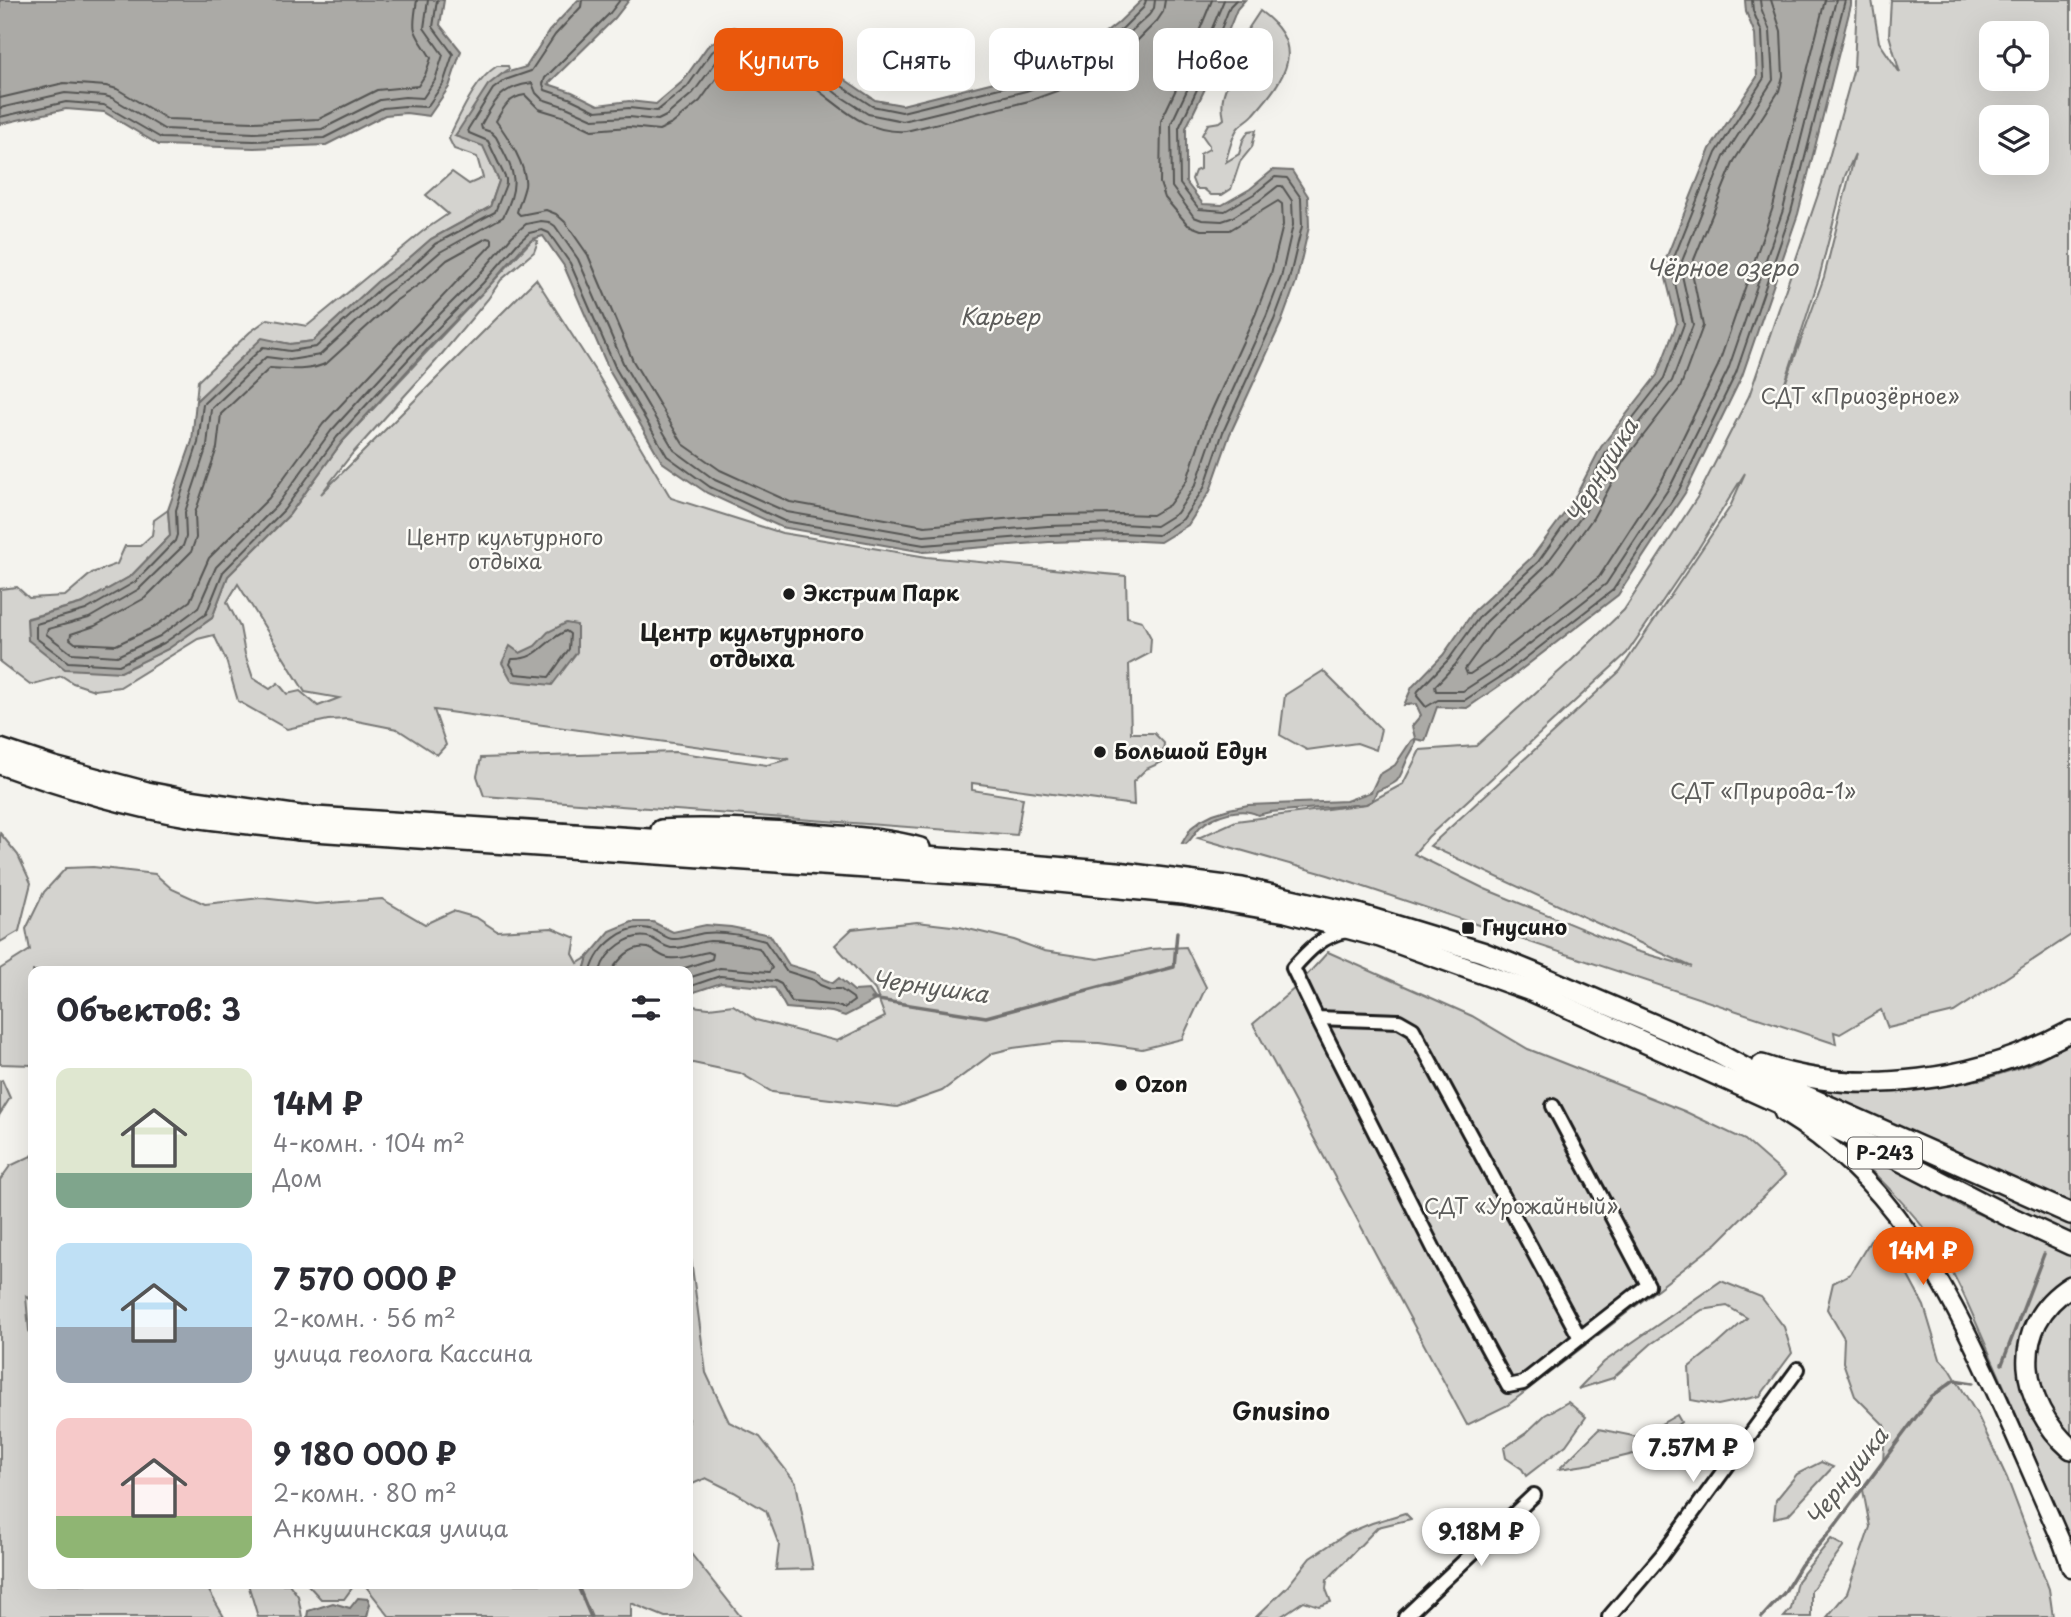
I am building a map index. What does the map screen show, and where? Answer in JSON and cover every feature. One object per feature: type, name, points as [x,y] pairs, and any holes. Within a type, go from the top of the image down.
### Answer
[{"type":"highway","points":[[0,749],[90,777],[189,800],[300,816],[976,861],[1242,888],[1391,923],[1482,952],[1704,1046],[1773,1069],[1799,1074],[1861,1081],[1915,1080],[1978,1069],[2036,1048],[2071,1031]]},
{"type":"highway","points":[[0,764],[62,785],[146,808],[299,830],[954,873],[1115,887],[1242,903],[1353,930],[1443,959],[1531,991],[1698,1066]]},
{"type":"highway","name":"Р-243","points":[[1704,1046],[1750,1071],[2071,1214]]},
{"type":"highway","name":"Р-243","points":[[1698,1066],[1856,1138],[2006,1215],[2071,1245]]},
{"type":"highway","points":[[2071,1286],[2059,1293],[2046,1308],[2035,1328],[2028,1348],[2027,1368],[2038,1409],[2056,1436],[2071,1449]]},
{"type":"main road","name":"Р-243","points":[[1698,1066],[1811,1131],[1854,1167],[1909,1231],[1942,1282],[1960,1318],[2022,1451],[2071,1568]]},
{"type":"street","points":[[1353,930],[1327,937],[1312,947],[1293,968],[1439,1259],[1508,1386],[1524,1383],[1648,1285],[1553,1106]]},
{"type":"street","points":[[1317,1018],[1399,1021],[1413,1029],[1580,1338]]},
{"type":"street","points":[[1609,1617],[1662,1555],[1798,1369]]},
{"type":"street","points":[[1405,1617],[1534,1495]]},
{"type":"green space","points":[[1857,0],[1872,0],[1879,42],[1900,73],[1889,35],[1891,0],[2071,0],[2071,935],[1954,1012],[1888,1028],[1881,1010],[1840,1034],[1834,1032],[1836,1044],[1328,875],[1198,838],[1236,821],[1366,804],[1403,784],[1420,750],[1476,746],[1624,610],[1698,496],[1749,396],[1822,183],[1854,68]],"holes":[[[1855,154],[1824,277],[1780,398],[1819,278],[1845,176]],[[1745,473],[1730,507],[1620,671],[1430,846],[1692,967],[1636,951],[1485,889],[1414,854],[1428,837],[1627,653],[1698,549]]]},
{"type":"green space","points":[[1260,11],[1275,24],[1284,37],[1288,49],[1287,62],[1283,75],[1273,91],[1273,28],[1249,28]]},
{"type":"green space","points":[[497,66],[508,66],[509,69],[502,74],[455,136],[483,145],[499,181],[490,207],[431,239],[377,282],[313,341],[290,344],[262,339],[196,401],[198,381],[250,332],[268,319],[307,326],[423,231],[448,214],[426,195],[452,172],[469,184],[483,178],[477,157],[454,149],[449,139],[464,106],[482,79]]},
{"type":"green space","points":[[1225,91],[1273,91],[1235,134],[1226,162],[1239,154],[1249,131],[1256,130],[1252,147],[1240,162],[1231,189],[1222,195],[1211,195],[1204,189],[1196,189],[1192,179],[1195,171],[1200,169],[1200,154],[1209,149],[1202,135],[1208,124],[1224,119]]},
{"type":"green space","name":"Центр культурного отдыха","points":[[533,239],[538,241],[534,252],[501,280],[436,361],[352,454],[321,494],[536,279],[599,377],[671,498],[782,533],[927,557],[1126,576],[1127,617],[1142,621],[1151,638],[1150,653],[1129,664],[1131,733],[1154,733],[1164,743],[1162,762],[1146,769],[1133,782],[1134,805],[972,783],[972,790],[1023,798],[1017,835],[484,796],[477,776],[481,758],[675,752],[767,765],[789,759],[434,710],[446,745],[437,755],[397,729],[347,719],[328,720],[287,729],[238,701],[226,660],[214,635],[198,639],[120,687],[94,690],[62,676],[30,685],[0,662],[0,589],[17,587],[29,598],[65,596],[92,573],[117,564],[125,546],[140,546],[152,535],[154,520],[168,510],[170,536],[131,576],[83,603],[28,618],[28,640],[120,672],[168,649],[212,618],[228,576],[289,515],[342,442]],"holes":[[[238,584],[305,692],[339,698],[318,706],[300,691],[287,694],[278,683],[270,689],[253,678],[240,627],[227,602]]]},
{"type":"green space","points":[[1323,671],[1381,729],[1376,750],[1357,743],[1307,750],[1280,735],[1285,695]]},
{"type":"green space","points":[[0,833],[18,855],[31,883],[19,931],[0,942]]},
{"type":"green space","points":[[93,867],[155,874],[172,889],[205,904],[261,898],[316,904],[382,899],[425,924],[453,911],[477,918],[497,931],[552,928],[576,938],[573,954],[578,963],[588,957],[585,966],[28,966],[28,1065],[0,1064],[0,969],[30,950],[26,929],[44,892],[66,868]]},
{"type":"green space","points":[[917,922],[960,927],[1014,940],[1044,951],[1098,959],[1150,949],[1186,947],[1206,987],[1182,1039],[1142,1049],[1099,1043],[1060,1042],[1013,1048],[993,1053],[942,1091],[897,1107],[772,1092],[740,1073],[693,1063],[693,1006],[709,1008],[733,1005],[756,1020],[837,1041],[885,1017],[875,990],[835,945],[852,929]]},
{"type":"green space","name":"СДТ «Урожайный»","points":[[1328,952],[1472,1016],[1528,1049],[1684,1111],[1745,1140],[1785,1175],[1717,1243],[1508,1405],[1467,1425],[1253,1024],[1296,987]]},
{"type":"green space","points":[[2071,1042],[2071,1207],[1808,1087],[1893,1092],[1984,1079],[2031,1064]]},
{"type":"green space","points":[[2,1080],[10,1098],[0,1114],[0,1081]]},
{"type":"green space","points":[[1832,1133],[1965,1208],[2071,1255],[2071,1280],[2022,1347],[2071,1454],[2071,1541],[1946,1260],[1901,1201]]},
{"type":"green space","points":[[28,1157],[28,1589],[208,1589],[224,1617],[0,1617],[0,1180],[10,1166]]},
{"type":"green space","points":[[1919,1158],[1981,1181],[2071,1220],[2071,1239],[1980,1194]]},
{"type":"green space","points":[[1872,1238],[1894,1250],[1924,1306],[1940,1359],[1950,1369],[1978,1416],[2007,1478],[2049,1589],[2053,1617],[1827,1617],[1847,1593],[1870,1527],[1863,1490],[1883,1463],[1885,1426],[1855,1396],[1843,1362],[1844,1338],[1827,1309],[1833,1283],[1850,1274]]},
{"type":"green space","points":[[693,1274],[706,1373],[729,1422],[760,1437],[796,1483],[813,1569],[776,1570],[779,1545],[766,1511],[706,1478],[693,1484]]},
{"type":"green space","points":[[1721,1281],[1761,1297],[1784,1327],[1792,1353],[1760,1396],[1718,1405],[1691,1400],[1689,1367],[1747,1318],[1727,1306],[1702,1310],[1651,1344],[1613,1378],[1578,1389],[1604,1362]]},
{"type":"green space","points":[[2071,1293],[2071,1440],[2041,1401],[2034,1352],[2041,1326]]},
{"type":"green space","points":[[1568,1402],[1586,1417],[1566,1445],[1526,1476],[1522,1469],[1506,1458],[1504,1448],[1526,1433],[1545,1415]]},
{"type":"green space","points":[[1677,1415],[1681,1422],[1646,1451],[1559,1469],[1599,1429],[1638,1437]]},
{"type":"green space","points":[[1821,1462],[1833,1467],[1788,1515],[1774,1518],[1776,1500],[1797,1474]]},
{"type":"green space","points":[[1405,1513],[1411,1519],[1378,1527],[1327,1580],[1326,1589],[1331,1602],[1319,1606],[1304,1601],[1280,1617],[1256,1617],[1287,1587],[1310,1558],[1348,1533]]},
{"type":"green space","points":[[1831,1539],[1844,1546],[1811,1591],[1811,1617],[1784,1617],[1791,1609],[1797,1581]]},
{"type":"green space","points":[[693,1556],[741,1617],[665,1617],[631,1603],[631,1617],[390,1617],[368,1589],[693,1589]]},
{"type":"green space","points":[[250,1589],[293,1589],[298,1596],[302,1617],[258,1617]]},
{"type":"green space","points":[[312,1589],[351,1589],[344,1599],[321,1599]]},
{"type":"water","points":[[0,0],[444,0],[440,25],[461,51],[449,87],[429,116],[406,113],[385,115],[326,145],[254,148],[159,145],[104,112],[66,109],[0,124]]},
{"type":"water","name":"Карьер","points":[[578,0],[629,0],[615,18],[548,84],[598,105],[629,101],[656,104],[682,82],[707,47],[714,42],[714,91],[843,91],[843,78],[857,88],[857,91],[862,91],[875,100],[902,105],[958,91],[975,91],[975,87],[989,83],[989,91],[1139,91],[1139,28],[1112,28],[1142,0],[1245,0],[1237,9],[1229,28],[1153,28],[1153,91],[1204,91],[1186,128],[1186,182],[1203,204],[1222,205],[1250,189],[1273,170],[1292,171],[1308,196],[1309,227],[1296,282],[1281,323],[1230,434],[1210,491],[1188,525],[1160,542],[1049,542],[924,552],[781,527],[707,493],[662,462],[610,372],[564,266],[543,236],[533,239],[523,247],[342,442],[289,515],[228,576],[212,618],[168,649],[121,672],[65,669],[28,640],[27,619],[83,603],[131,576],[170,536],[168,510],[192,441],[196,401],[262,338],[290,344],[313,341],[377,282],[431,239],[490,207],[499,181],[483,146],[455,136],[488,85],[502,74],[526,67],[549,31]]},
{"type":"water","name":"Чёрное озеро","points":[[1745,0],[1851,0],[1851,5],[1798,214],[1742,376],[1685,493],[1618,595],[1467,708],[1437,707],[1425,741],[1415,739],[1400,777],[1377,791],[1372,801],[1366,804],[1258,815],[1244,811],[1228,813],[1206,823],[1186,844],[1182,843],[1191,828],[1201,820],[1229,809],[1248,805],[1346,801],[1371,792],[1379,775],[1395,765],[1415,738],[1412,726],[1421,715],[1416,704],[1404,705],[1412,687],[1443,655],[1474,611],[1532,557],[1572,503],[1601,447],[1657,375],[1677,323],[1663,266],[1710,149],[1757,77],[1755,34],[1746,12]]},
{"type":"water","points":[[566,623],[577,625],[577,652],[552,685],[512,681],[502,663],[510,646],[520,653],[535,646],[548,632]]},
{"type":"water","points":[[632,922],[653,922],[673,932],[706,925],[770,935],[789,965],[819,974],[833,983],[839,978],[854,991],[869,990],[876,1000],[845,1016],[832,1012],[786,1008],[775,988],[721,983],[693,992],[693,966],[585,966],[588,957],[610,931]]},
{"type":"water","points":[[358,1598],[368,1599],[370,1604],[367,1617],[307,1617],[308,1611],[333,1603],[350,1608]]},
{"type":"waterway","name":"Чернушка","points":[[872,999],[986,1017],[1174,967],[1177,932]]},
{"type":"waterway","points":[[2002,1364],[2044,1254]]},
{"type":"waterway","name":"Чернушка","points":[[1762,1617],[1784,1593],[1801,1565],[1831,1531],[1931,1397],[1954,1380],[1973,1383]]},
{"type":"waterway","name":"Чернушка","points":[[579,1589],[591,1617]]},
{"type":"place","name":"Экстрим Парк","points":[[789,594]]},
{"type":"place","name":"Большой Едун","points":[[1100,752]]},
{"type":"place","name":"Гнусино","points":[[1468,928]]},
{"type":"place","name":"Ozon","points":[[1121,1085]]},
{"type":"district","name":"Центр культурного отдыха","points":[[752,646]]},
{"type":"district","name":"Gnusino","points":[[1281,1412]]},
{"type":"park label","name":"СДТ «Приозёрное»","points":[[1860,397]]},
{"type":"park label","name":"СДТ «Природа-1»","points":[[1763,792]]}]
